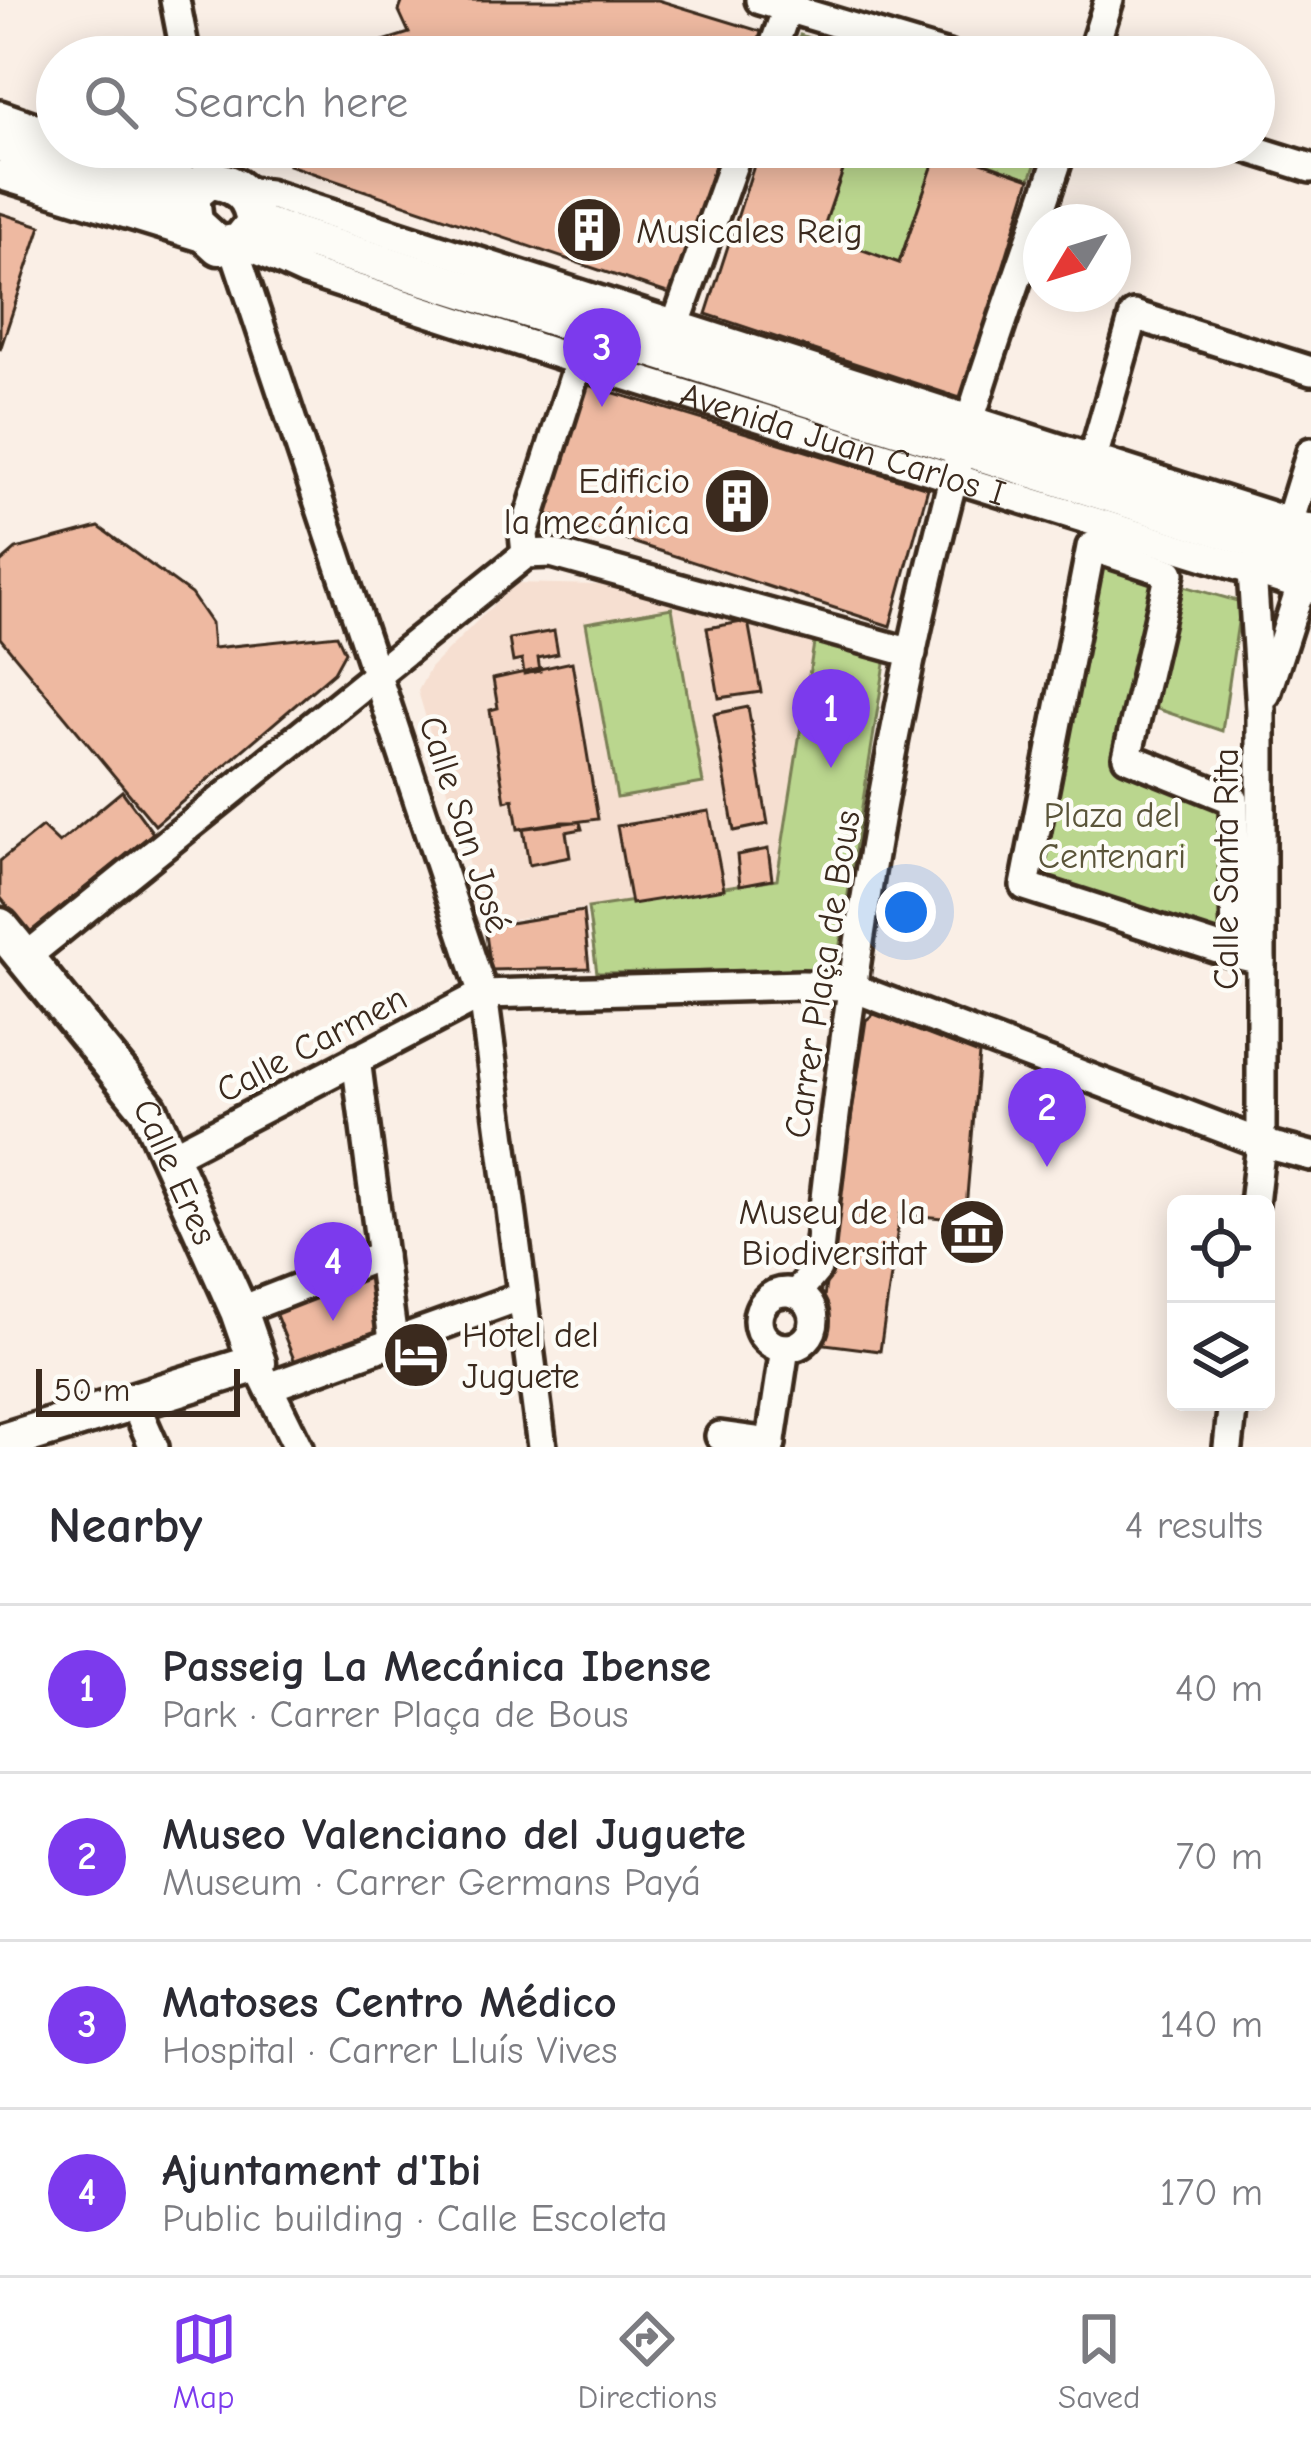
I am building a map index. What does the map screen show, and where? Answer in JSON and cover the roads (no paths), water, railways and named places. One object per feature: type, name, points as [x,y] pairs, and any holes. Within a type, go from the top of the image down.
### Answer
[{"type":"main road","name":"Avenida Juan Carlos I","points":[[0,143],[36,153]]},
{"type":"main road","name":"Avenida Juan Carlos I","points":[[87,168],[671,338],[964,450],[1294,558]]},
{"type":"main road","name":"Calle Eres","points":[[0,927],[148,1109],[263,1375]]},
{"type":"main road","points":[[0,1443],[135,1403],[263,1375]]},
{"type":"street","points":[[175,0],[182,36]]},
{"type":"street","points":[[1098,36],[1109,0]]},
{"type":"street","points":[[774,36],[779,3],[884,36]]},
{"type":"street","points":[[0,115],[36,128]]},
{"type":"street","points":[[1275,157],[1311,168]]},
{"type":"street","name":"Avenida Juan Carlos I","points":[[136,168],[219,206],[306,272],[579,362],[964,450],[1093,458],[1294,558]]},
{"type":"street","points":[[671,338],[732,168]]},
{"type":"street","name":"Carrer Plaça de Bous","points":[[796,1294],[817,1269],[848,986],[912,653],[964,450],[1055,168]]},
{"type":"street","name":"Avenida Juan Carlos I","points":[[0,175],[219,206]]},
{"type":"street","name":"Calle San José","points":[[219,206],[380,673],[483,994],[542,1447]]},
{"type":"street","points":[[1093,458],[1134,315],[1311,370]]},
{"type":"street","points":[[526,554],[524,534],[579,362]]},
{"type":"street","points":[[1261,710],[1311,452]]},
{"type":"street","points":[[1091,547],[1170,573],[1127,757],[1234,800],[1248,957],[1025,886],[1091,547]]},
{"type":"street","points":[[26,957],[526,554],[551,553],[912,653]]},
{"type":"street","name":"Calle Santa Rita","points":[[1255,1195],[1261,1143],[1248,957],[1261,710],[1294,558]]},
{"type":"street","points":[[483,994],[848,986],[1261,1143],[1311,1156]]},
{"type":"street","name":"Calle Carmen","points":[[172,1156],[483,994]]},
{"type":"street","points":[[356,1059],[393,1340]]},
{"type":"street","points":[[239,1311],[382,1255]]},
{"type":"street","points":[[796,1294],[811,1307],[813,1326],[802,1342],[785,1348],[760,1331],[759,1312],[772,1296],[796,1294]]},
{"type":"street","points":[[263,1375],[393,1340],[523,1296]]},
{"type":"street","points":[[720,1436],[770,1445],[785,1348]]},
{"type":"street","name":"Calle Eres","points":[[263,1375],[298,1447]]},
{"type":"street","points":[[135,1403],[154,1447]]},
{"type":"street","points":[[1228,1447],[1232,1411]]},
{"type":"place","name":"Musicales Reig","points":[[589,230]]},
{"type":"place","name":"Matoses Centro Médico","points":[[602,407]]},
{"type":"place","name":"Edificio la mecánica","points":[[737,501]]},
{"type":"place","name":"Passeig La Mecánica Ibense","points":[[831,768]]},
{"type":"place","name":"Museo Valenciano del Juguete","points":[[1047,1167]]},
{"type":"place","name":"Museu de la Biodiversitat","points":[[972,1232]]},
{"type":"place","name":"Ajuntament d'Ibi","points":[[333,1321]]},
{"type":"place","name":"Hotel del Juguete","points":[[416,1355]]},
{"type":"park label","name":"Plaza del Centenari","points":[[1112,834]]}]
